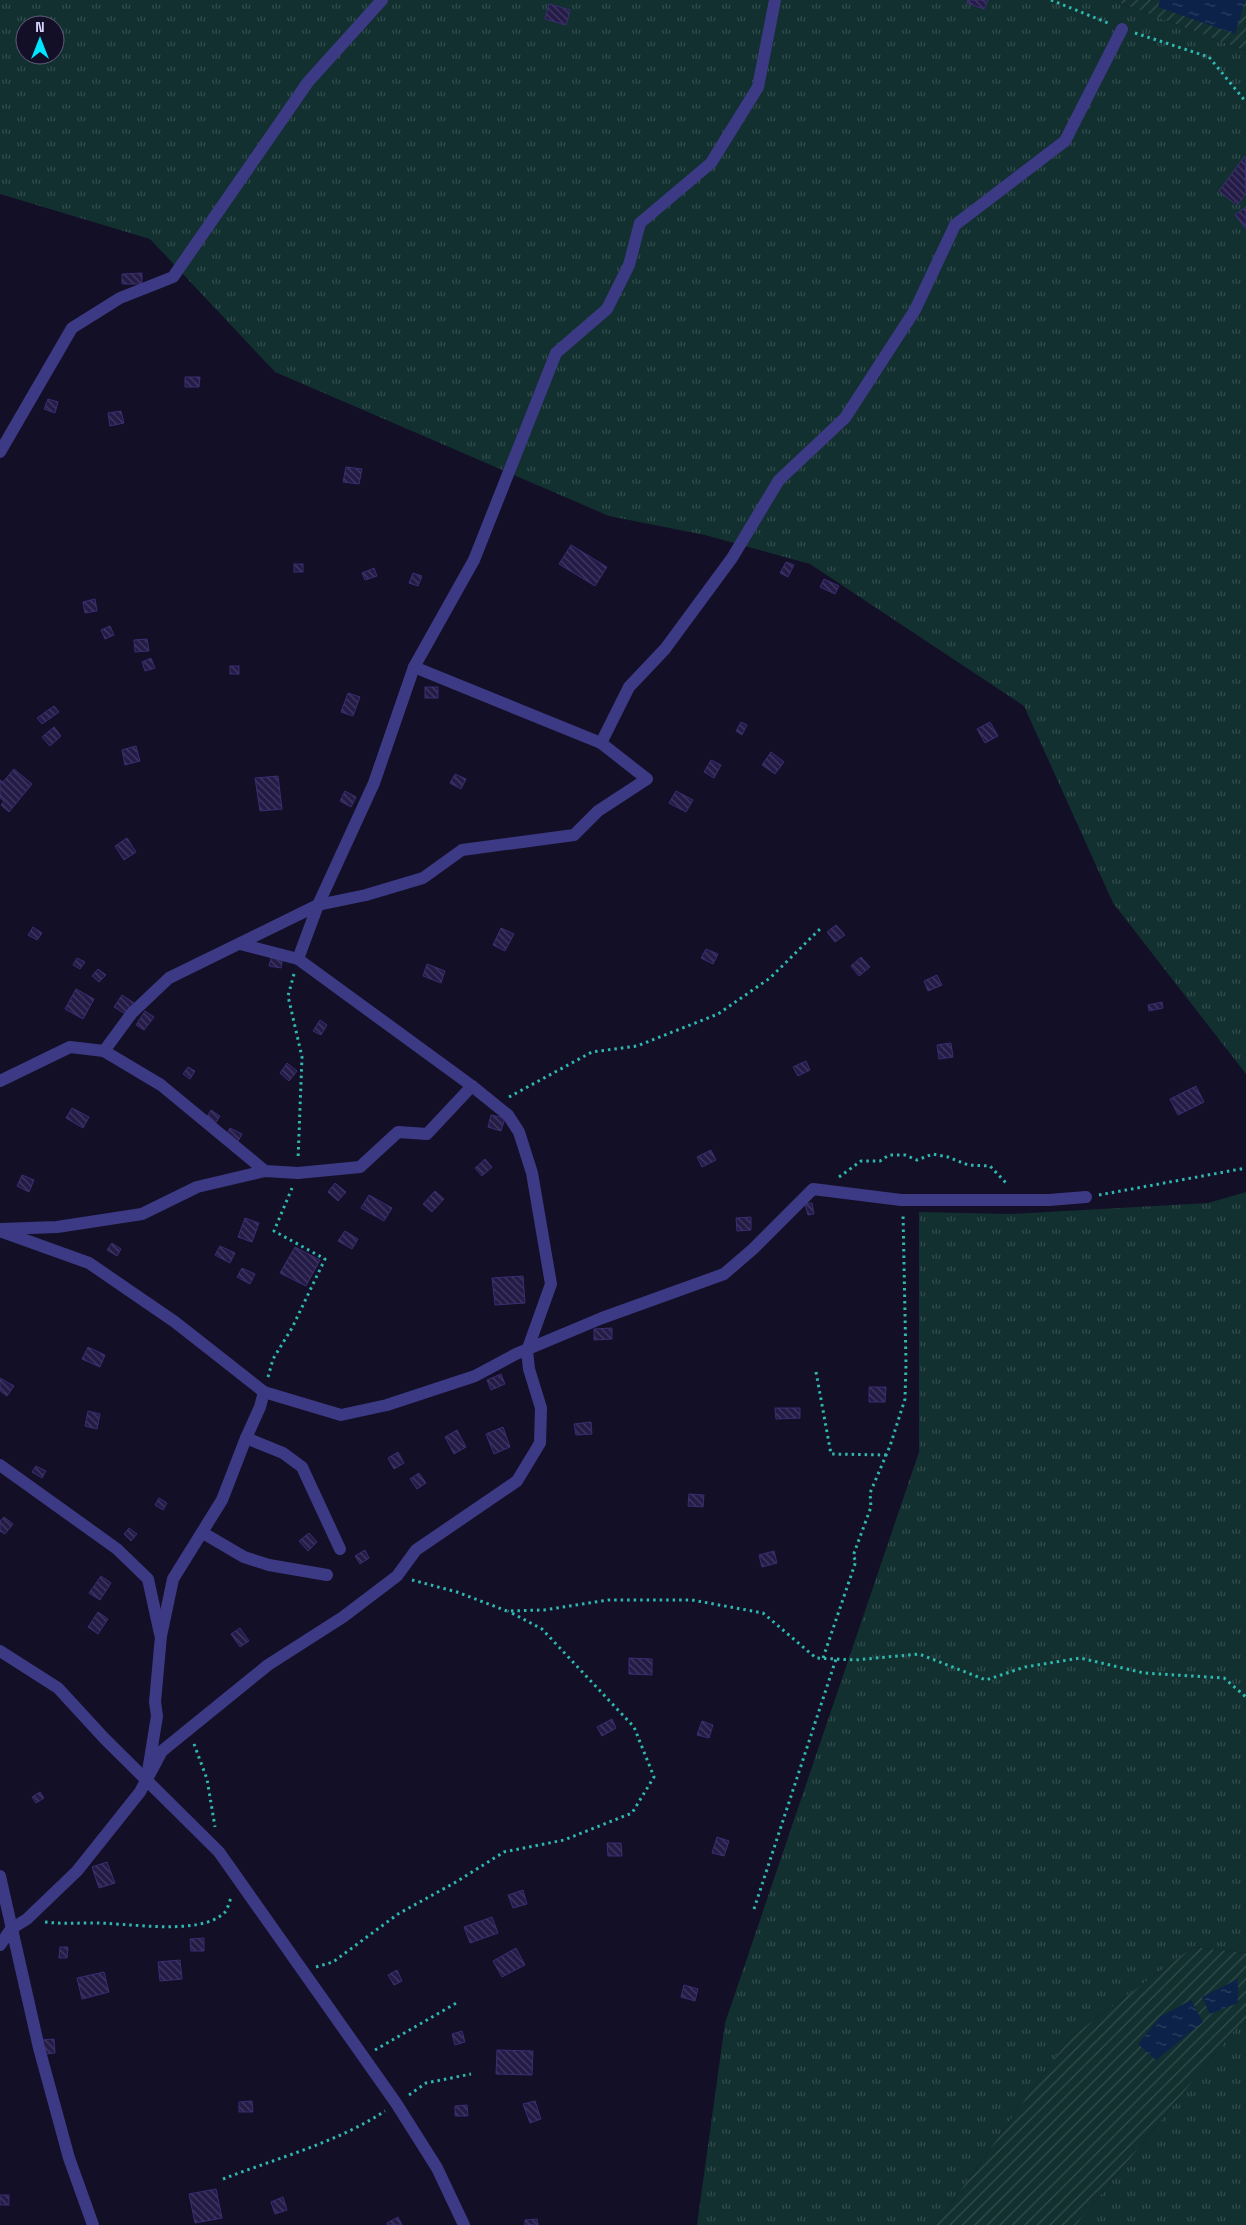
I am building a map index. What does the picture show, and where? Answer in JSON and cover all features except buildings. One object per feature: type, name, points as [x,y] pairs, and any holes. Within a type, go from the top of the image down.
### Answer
[{"type":"street","points":[[0,452],[72,328],[120,298],[173,276],[308,82],[382,0]]},
{"type":"street","points":[[298,959],[318,905],[374,783],[414,666],[474,560],[556,353],[607,308],[629,265],[640,223],[711,163],[758,87],[775,0]]},
{"type":"street","points":[[601,743],[630,687],[665,649],[732,558],[779,480],[845,418],[915,310],[955,225],[1065,140],[1122,29]]},
{"type":"street","points":[[104,1051],[132,1012],[169,978],[318,905],[366,895],[423,878],[462,850],[574,835],[598,811],[647,779],[601,743],[414,666]]},
{"type":"street","points":[[0,1945],[11,1929],[27,1918],[77,1871],[140,1792],[162,1751],[268,1665],[343,1617],[397,1576],[416,1550],[517,1481],[540,1443],[541,1408],[529,1369],[527,1351],[551,1284],[530,1164],[519,1132],[508,1115],[495,1104],[298,959],[240,944]]},
{"type":"street","points":[[0,1081],[70,1046],[104,1051],[161,1085],[266,1172]]},
{"type":"street","points":[[0,1230],[57,1227],[142,1214],[197,1187],[266,1172],[298,1173],[360,1167],[398,1132],[427,1134],[472,1086]]},
{"type":"street","points":[[0,1230],[89,1263],[175,1322],[264,1392],[341,1414],[387,1405],[475,1376],[516,1354],[602,1318],[724,1274],[753,1249],[812,1189],[908,1200],[1028,1200],[1086,1197]]},
{"type":"street","points":[[147,1779],[157,1716],[155,1702],[161,1636],[173,1579],[222,1500],[260,1407],[264,1392]]},
{"type":"street","points":[[246,1438],[283,1453],[302,1467],[340,1549]]},
{"type":"street","points":[[0,1465],[117,1549],[148,1579],[161,1636]]},
{"type":"street","points":[[203,1533],[244,1557],[269,1565],[327,1576]]},
{"type":"street","points":[[0,1651],[58,1688],[219,1852],[396,2103],[437,2168],[464,2225]]},
{"type":"street","points":[[0,1876],[11,1929],[69,2158],[93,2225]]},
{"type":"path","points":[[1051,0],[1122,29],[1209,57],[1246,102]]},
{"type":"path","points":[[495,1104],[592,1052],[637,1046],[718,1014],[770,978],[822,927]]},
{"type":"path","points":[[822,1190],[824,1183],[843,1175],[846,1169],[861,1161],[880,1161],[889,1155],[906,1155],[917,1160],[934,1154],[968,1165],[990,1166],[1003,1181],[1028,1200]]},
{"type":"path","points":[[1086,1197],[1246,1168]]},
{"type":"path","points":[[823,1658],[856,1561],[852,1556],[871,1507],[870,1492],[887,1455],[905,1399],[903,1211],[908,1200]]},
{"type":"path","points":[[816,1372],[831,1454],[887,1455]]},
{"type":"path","points":[[304,1970],[332,1962],[398,1914],[456,1882],[504,1852],[564,1840],[632,1813],[654,1777],[634,1727],[542,1629],[507,1611],[457,1592],[397,1576]]},
{"type":"path","points":[[507,1611],[544,1610],[608,1600],[692,1600],[763,1613],[816,1658],[855,1660],[919,1654],[986,1680],[1025,1667],[1080,1658],[1144,1672],[1224,1678],[1246,1697]]},
{"type":"path","points":[[754,1910],[836,1659]]},
{"type":"path","points":[[190,1730],[207,1779],[219,1852]]},
{"type":"path","points":[[27,1918],[64,1925],[92,1923],[166,1927],[205,1923],[225,1913],[240,1881]]},
{"type":"path","points":[[367,2061],[376,2049],[458,2002]]},
{"type":"path","points":[[223,2179],[323,2143],[370,2120],[426,2083],[471,2074]]},
{"type":"green space","points":[[0,0],[1113,0],[1246,51],[1246,1074],[1113,903],[1024,706],[810,564],[705,535],[609,516],[275,372],[150,239],[0,194]]},
{"type":"green space","points":[[1113,0],[1246,0],[1246,51]]},
{"type":"green space","points":[[1246,1192],[1246,1953],[1193,1947],[1068,2039],[936,2225],[697,2225],[725,2023],[919,1452],[919,1212],[1010,1214],[1208,1203]]},
{"type":"green space","points":[[1193,1947],[1246,1953],[1246,2028],[1236,2028],[1076,2225],[936,2225],[1068,2039]]},
{"type":"green space","points":[[1236,2028],[1246,2028],[1246,2225],[1076,2225]]},
{"type":"water","points":[[1160,0],[1246,0],[1235,34],[1158,7]]},
{"type":"water","points":[[1238,1979],[1238,2003],[1210,2014],[1202,1997]]},
{"type":"water","points":[[1191,2000],[1203,2022],[1156,2060],[1138,2044],[1160,2017]]}]
